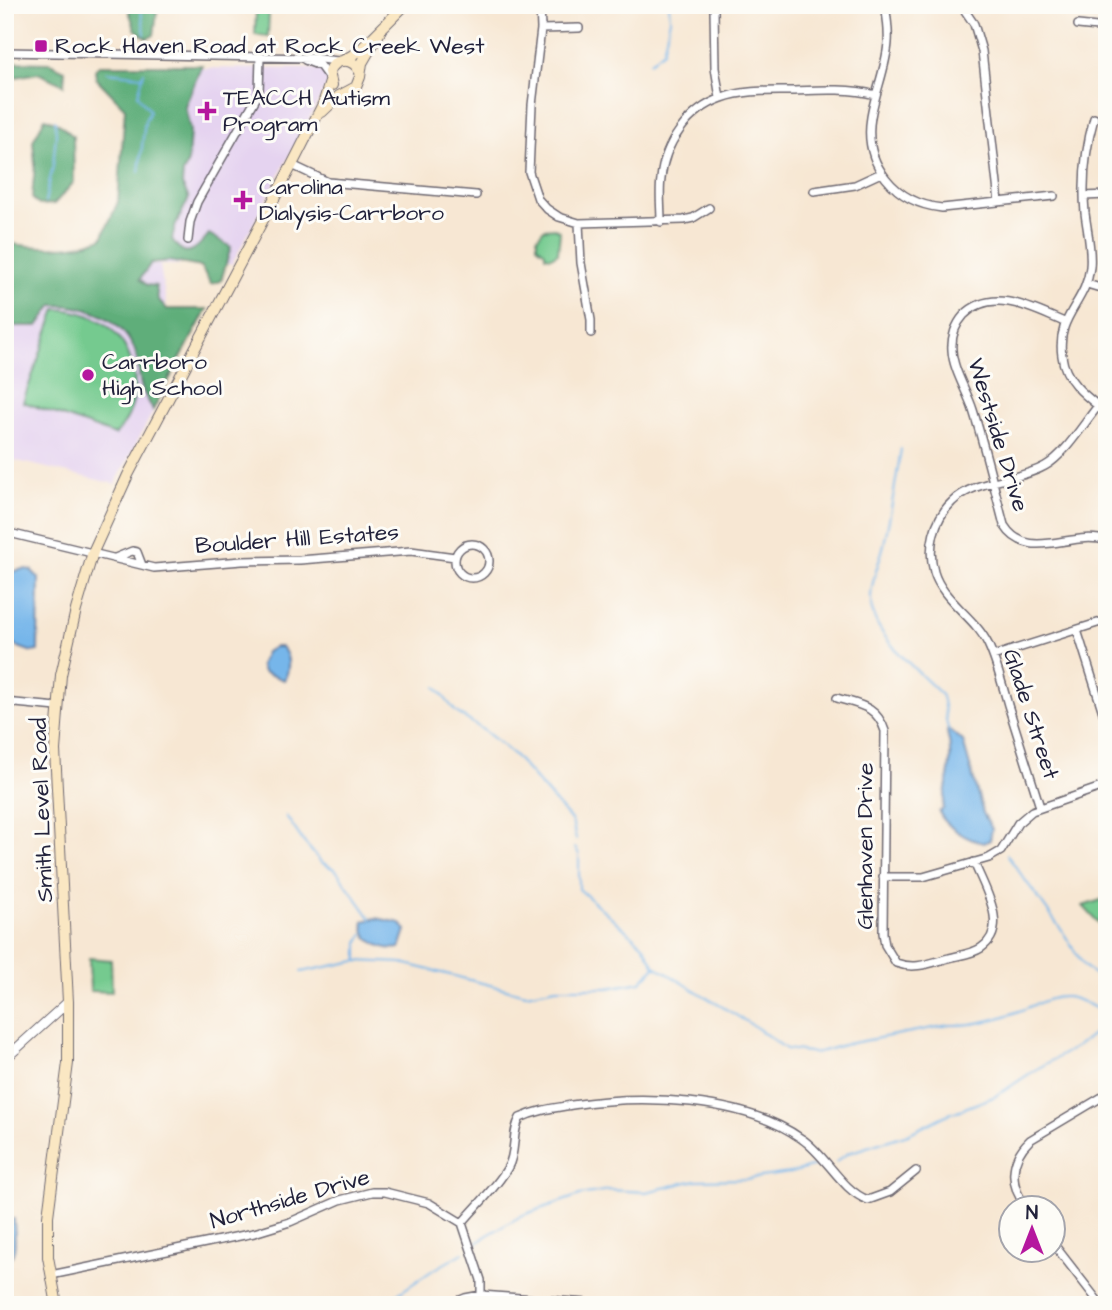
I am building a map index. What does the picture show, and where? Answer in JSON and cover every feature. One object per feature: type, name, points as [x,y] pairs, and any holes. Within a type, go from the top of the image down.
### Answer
[{"type":"main road","points":[[380,32],[366,55],[359,82],[346,92],[336,89],[329,80],[331,68],[358,52],[405,5]]},
{"type":"main road","points":[[342,60],[354,63],[360,72]]},
{"type":"main road","name":"Smith Level Road","points":[[57,1305],[48,1257],[48,1216],[68,1063],[68,1002],[55,750],[61,675],[93,552],[128,475],[292,165],[326,96],[329,80]]},
{"type":"main road","name":"Smith Level Road","points":[[315,118],[346,92]]},
{"type":"street","points":[[540,5],[541,29],[532,105],[529,172],[538,200],[559,217],[579,223],[661,222],[693,218],[709,208]]},
{"type":"street","points":[[885,5],[888,41],[881,82],[871,115],[870,136],[881,173],[901,194],[925,205],[951,208],[1054,196]]},
{"type":"street","points":[[961,5],[974,24],[982,51],[999,202]]},
{"type":"street","points":[[714,9],[715,68],[720,98]]},
{"type":"street","points":[[1078,25],[1107,28]]},
{"type":"street","points":[[541,29],[579,28]]},
{"type":"street","points":[[5,52],[342,60]]},
{"type":"street","points":[[188,240],[190,222],[197,202],[259,93],[260,57]]},
{"type":"street","points":[[298,58],[320,66],[329,80]]},
{"type":"street","points":[[661,222],[661,177],[671,144],[687,121],[720,98],[750,92],[825,90],[857,91],[876,95]]},
{"type":"street","points":[[1094,118],[1085,160],[1084,196],[1090,264],[1087,284],[1064,322],[1060,342],[1065,369],[1080,391],[1107,413]]},
{"type":"street","points":[[292,165],[328,182],[476,195]]},
{"type":"street","points":[[814,191],[855,185],[881,173]]},
{"type":"street","points":[[1084,196],[1107,195]]},
{"type":"street","points":[[579,223],[581,263],[592,320],[591,333]]},
{"type":"street","points":[[1087,284],[1107,290]]},
{"type":"street","name":"Westside Drive","points":[[1064,322],[1017,303],[986,302],[973,307],[959,322],[953,336],[952,350],[973,409],[1004,525],[1010,535],[1021,541],[1044,544],[1084,537],[1107,541]]},
{"type":"street","name":"Glade Street","points":[[1040,807],[993,656],[977,626],[941,586],[934,572],[934,530],[952,501],[965,493],[993,482],[1031,473],[1048,465],[1098,406]]},
{"type":"street","name":"Boulder Hill Estates","points":[[5,532],[155,568],[411,551],[455,557]]},
{"type":"street","name":"Boulder Hill Estates","points":[[476,544],[488,554],[489,565],[483,574],[468,578],[456,568],[455,557],[465,545],[476,544]]},
{"type":"street","points":[[993,656],[1107,620]]},
{"type":"street","points":[[1077,630],[1107,725]]},
{"type":"street","name":"Glenhaven Drive","points":[[837,698],[867,707],[881,720],[885,731],[883,933],[885,945],[896,963],[917,967],[981,948],[994,932],[995,916],[974,862]]},
{"type":"street","points":[[5,702],[57,707]]},
{"type":"street","points":[[883,877],[923,877],[989,858],[1001,851],[1018,823],[1040,807],[1107,785]]},
{"type":"street","points":[[5,1059],[68,1002]]},
{"type":"street","points":[[1018,1194],[1013,1175],[1021,1149],[1030,1140],[1107,1094]]},
{"type":"street","points":[[481,1295],[481,1280],[462,1223],[508,1167],[514,1153],[515,1129],[520,1118],[543,1110],[629,1099],[678,1101],[726,1109],[771,1122],[803,1139],[818,1151],[851,1191],[868,1200],[890,1192],[916,1171]]},
{"type":"street","name":"Northside Drive","points":[[51,1275],[254,1233],[290,1222],[340,1200],[372,1192],[398,1193],[429,1203],[462,1223]]},
{"type":"street","points":[[1066,1260],[1101,1305]]},
{"type":"street","points":[[449,1305],[481,1295],[587,1303],[679,1305]]},
{"type":"shaded area","points":[[182,68],[323,69],[329,81],[232,264],[160,265],[167,309],[207,309],[115,484],[5,458],[5,266],[160,264]]},
{"type":"green space","points":[[127,5],[158,5],[154,35],[147,39],[135,29]]},
{"type":"green space","points":[[256,11],[269,12],[268,36],[255,35]]},
{"type":"green space","points":[[5,62],[50,63],[65,70],[64,85],[38,73],[5,79]]},
{"type":"green space","points":[[99,65],[202,65],[185,106],[190,130],[188,162],[182,185],[189,198],[172,239],[186,251],[191,251],[209,234],[231,247],[221,281],[211,284],[201,267],[168,261],[151,263],[140,279],[147,285],[156,286],[158,299],[167,309],[207,309],[153,410],[142,388],[134,348],[110,320],[78,307],[53,305],[38,326],[15,326],[5,316],[5,243],[55,247],[91,242],[102,238],[118,202],[125,108],[96,78],[95,70]]},
{"type":"green space","points":[[45,118],[58,123],[73,136],[74,182],[54,204],[39,205],[32,198],[35,164],[33,141]]},
{"type":"green space","points":[[555,228],[560,232],[558,253],[551,257],[545,256],[545,252],[537,246],[537,238],[544,229]]},
{"type":"green space","points":[[56,309],[81,313],[104,323],[125,347],[131,361],[134,393],[125,422],[115,435],[23,402]]},
{"type":"green space","points":[[1107,898],[1107,932],[1083,906]]},
{"type":"green space","points":[[89,958],[111,960],[112,992],[90,991]]},
{"type":"water","points":[[31,570],[39,578],[38,651],[32,652],[5,642],[5,573]]},
{"type":"water","points":[[274,647],[281,647],[287,658],[288,667],[284,680],[263,672],[260,665],[266,652]]},
{"type":"water","points":[[948,729],[963,741],[983,813],[992,829],[990,840],[984,843],[958,832],[939,812],[943,809],[949,770]]},
{"type":"water","points":[[376,918],[400,923],[406,930],[400,948],[380,946],[369,939],[364,921]]},
{"type":"water","points":[[5,1219],[14,1219],[15,1237],[14,1250],[5,1264]]},
{"type":"waterway","points":[[140,5],[145,34]]},
{"type":"waterway","points":[[650,62],[663,51],[670,19],[669,5]]},
{"type":"waterway","points":[[107,72],[142,76]]},
{"type":"waterway","points":[[139,172],[145,121],[150,111],[138,95],[144,72]]},
{"type":"waterway","points":[[45,202],[53,166],[55,120]]},
{"type":"waterway","points":[[901,449],[887,532],[873,580],[872,608],[886,638],[941,694],[949,731]]},
{"type":"waterway","points":[[436,687],[456,712],[514,755],[572,821],[576,839]]},
{"type":"waterway","points":[[286,816],[321,862],[336,870],[371,919]]},
{"type":"waterway","points":[[575,848],[579,854],[579,889],[643,945],[655,966],[757,1028],[786,1049],[816,1053],[847,1044],[949,1025],[985,1022],[1060,997],[1082,1001],[1107,1015]]},
{"type":"waterway","points":[[1007,855],[1063,932],[1084,966],[1107,985]]},
{"type":"waterway","points":[[358,960],[358,943],[363,934]]},
{"type":"waterway","points":[[301,972],[356,961],[402,963],[526,994],[556,988],[608,988],[641,982],[655,967]]},
{"type":"waterway","points":[[836,1162],[848,1153],[908,1134],[944,1116],[996,1096],[1076,1047],[1107,1023]]},
{"type":"waterway","points":[[475,1245],[523,1215],[580,1195],[609,1190],[646,1192],[696,1180],[746,1179],[790,1173],[822,1164]]},
{"type":"waterway","points":[[382,1305],[463,1253]]},
{"type":"place","name":"Rock Haven Road at Rock Creek West","points":[[41,46]]},
{"type":"place","name":"TEACCH Autism Program","points":[[207,111]]},
{"type":"place","name":"Carolina Dialysis-Carrboro","points":[[243,200]]},
{"type":"place","name":"Carrboro High School","points":[[88,375]]}]
